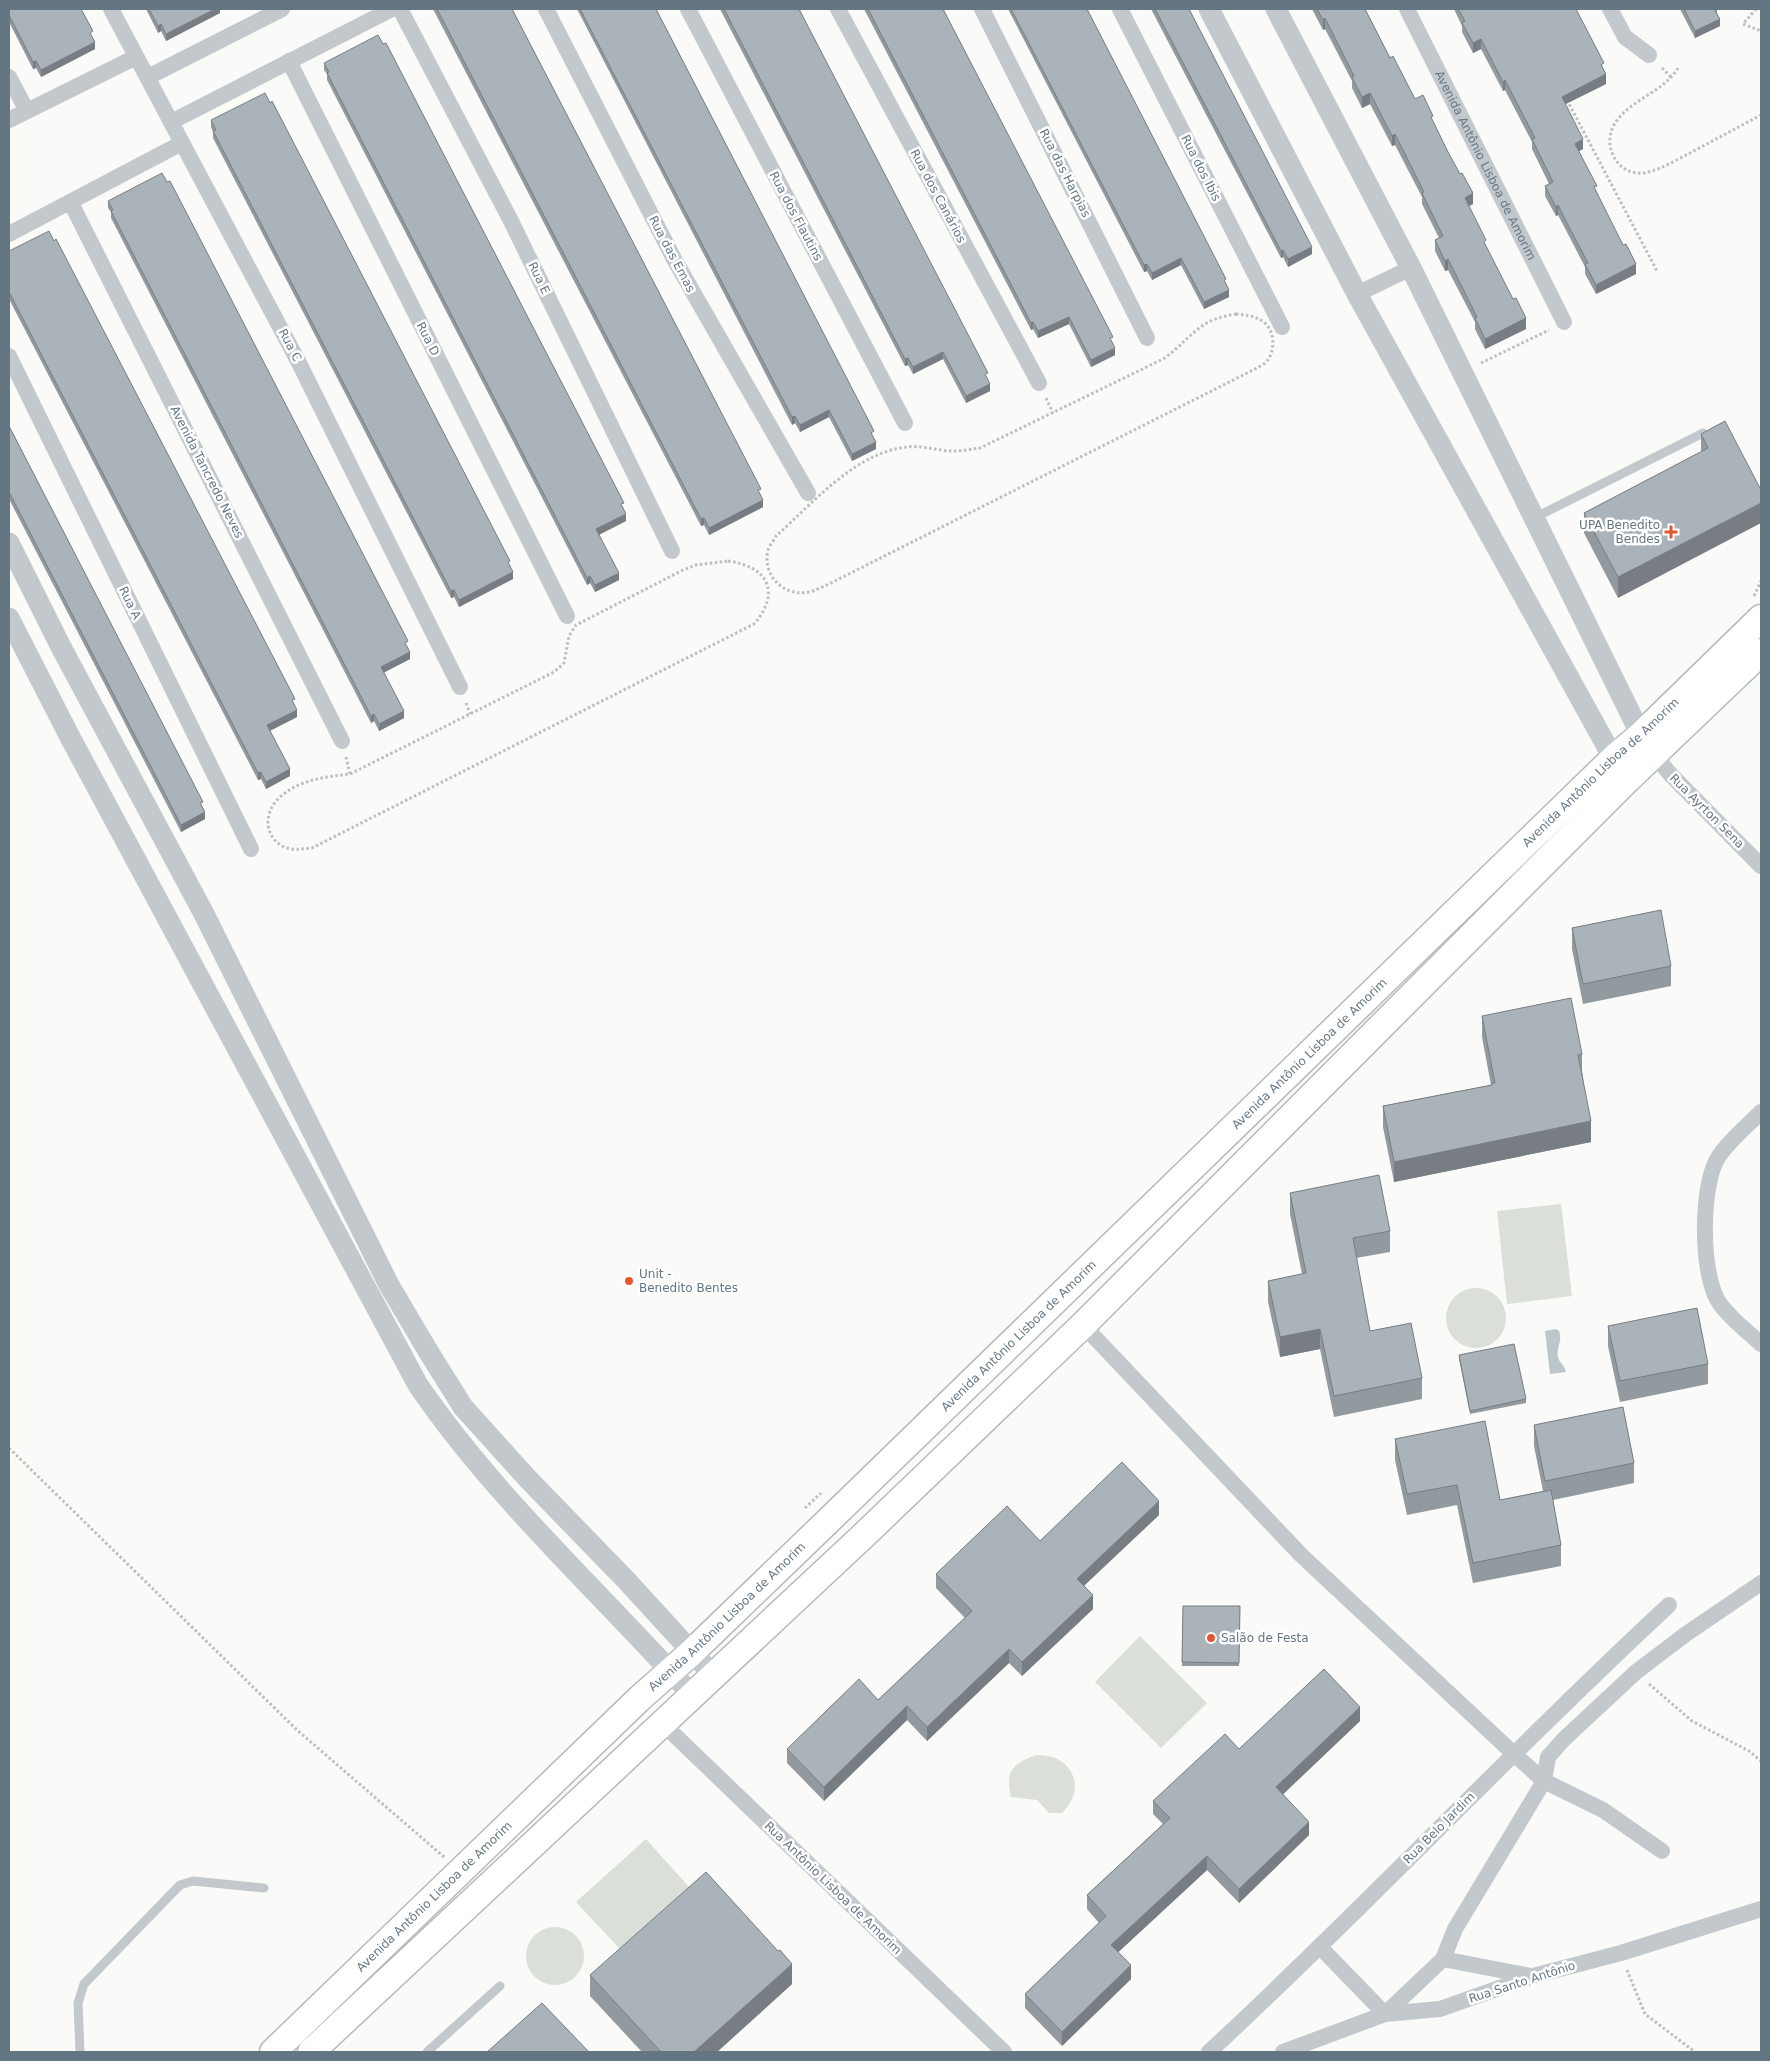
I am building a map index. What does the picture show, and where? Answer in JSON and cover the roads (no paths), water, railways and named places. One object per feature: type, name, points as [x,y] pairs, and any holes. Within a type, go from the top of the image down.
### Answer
[{"type":"main road","name":"Avenida Antônio Lisboa de Amorim","points":[[312,2052],[863,1536],[1083,1325],[1626,781],[1648,744],[1761,618]]},
{"type":"main road","name":"Avenida Antônio Lisboa de Amorim","points":[[273,2052],[690,1653],[1414,954],[1615,757],[1648,744],[1761,652]]},
{"type":"street","name":"Rua C","points":[[111,9],[299,363],[460,687]]},
{"type":"street","points":[[148,77],[259,14],[282,9]]},
{"type":"street","points":[[171,122],[392,9]]},
{"type":"street","name":"Rua E","points":[[400,9],[511,221],[672,551]]},
{"type":"street","name":"Rua das Emas","points":[[546,9],[674,259],[811,498]]},
{"type":"street","name":"Rua dos Flautins","points":[[688,9],[905,423]]},
{"type":"street","name":"Rua dos Canários","points":[[838,9],[1039,383]]},
{"type":"street","name":"Rua das Harpias","points":[[982,9],[1147,338]]},
{"type":"street","name":"Rua dos Ibis","points":[[1120,9],[1282,328]]},
{"type":"street","points":[[1209,9],[1357,294],[1615,757],[1626,781]]},
{"type":"street","points":[[1276,9],[1411,268],[1648,744]]},
{"type":"street","name":"Avenida Antônio Lisboa de Amorim","points":[[1407,9],[1564,322]]},
{"type":"street","points":[[1610,9],[1625,37],[1649,55]]},
{"type":"street","points":[[9,120],[136,57]]},
{"type":"street","name":"Rua D","points":[[289,61],[567,616]]},
{"type":"street","points":[[9,77],[27,111]]},
{"type":"street","points":[[9,234],[182,143]]},
{"type":"street","name":"Avenida Tancredo Neves","points":[[71,203],[342,741]]},
{"type":"street","points":[[1357,294],[1411,268]]},
{"type":"street","name":"Rua A","points":[[9,356],[251,849]]},
{"type":"street","points":[[9,543],[61,647],[203,912],[369,1247],[394,1293],[463,1406],[528,1479],[626,1580],[690,1653],[713,1675]]},
{"type":"street","points":[[9,618],[71,740],[418,1385],[435,1410],[507,1498],[692,1695]]},
{"type":"street","name":"Rua Ayrton Sena","points":[[1648,744],[1670,774],[1761,866]]},
{"type":"street","points":[[1761,1112],[1719,1154],[1713,1166],[1706,1201],[1705,1249],[1709,1276],[1719,1303],[1761,1344]]},
{"type":"street","points":[[350,1256],[369,1247]]},
{"type":"street","points":[[1083,1325],[1301,1555],[1514,1754],[1544,1781],[1603,1810],[1662,1851]]},
{"type":"street","points":[[1320,1947],[1385,2014],[1442,1959],[1455,1929],[1544,1781],[1548,1757],[1564,1739],[1636,1672],[1686,1634],[1761,1583]]},
{"type":"street","name":"Rua Belo Jardim","points":[[1209,2052],[1290,1977],[1601,1668],[1669,1605]]},
{"type":"street","name":"Rua Antônio Lisboa de Amorim","points":[[662,1723],[1004,2052]]},
{"type":"street","name":"Rua Santo Antônio","points":[[1283,2052],[1385,2014],[1440,2009],[1533,1976],[1620,1953],[1761,1909]]},
{"type":"street","points":[[1442,1959],[1533,1976]]},
{"type":"lane","points":[[1534,518],[1702,434]]},
{"type":"lane","points":[[80,2052],[78,2003],[84,1984],[180,1885],[193,1880],[264,1888]]},
{"type":"lane","points":[[427,2052],[500,1986]]},
{"type":"place","name":"UPA Benedito Bendes","points":[[1671,532]]},
{"type":"place","name":"Unit - Benedito Bentes","points":[[629,1281]]},
{"type":"place","name":"Salão de Festa","points":[[1211,1638]]}]
